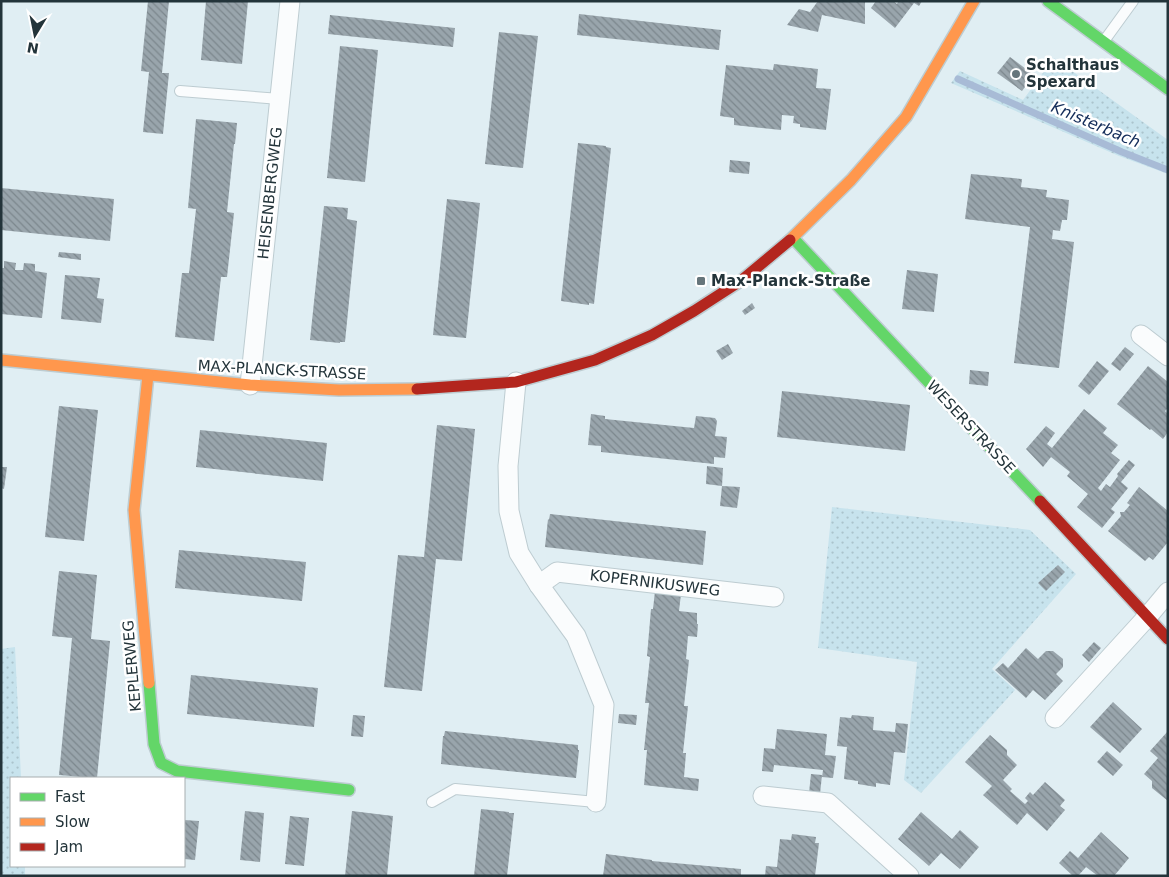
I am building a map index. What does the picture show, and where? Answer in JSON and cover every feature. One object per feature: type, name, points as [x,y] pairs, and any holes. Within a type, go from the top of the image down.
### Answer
[{"type":"street","name":"HEISENBERGWEG","points":[[250,385],[290,1]]},
{"type":"street","name":"MAX-PLANCK-STRASSE","points":[[1,360],[250,385],[339,390],[410,389],[516,382],[595,360],[652,335],[694,311],[742,280],[793,238],[851,180],[906,117],[974,1]]},
{"type":"street","points":[[1048,1],[1168,89]]},
{"type":"street","name":"WESERSTRASSE","points":[[793,238],[1168,639]]},
{"type":"street","points":[[1141,335],[1168,356]]},
{"type":"street","name":"KEPLERWEG","points":[[148,375],[134,510],[154,744],[161,763],[177,771],[349,790]]},
{"type":"street","points":[[516,382],[508,466],[509,510],[519,553],[539,585],[576,636],[604,705],[596,802]]},
{"type":"street","name":"KOPERNIKUSWEG","points":[[539,585],[557,572],[774,597]]},
{"type":"street","points":[[1055,718],[1168,592]]},
{"type":"street","points":[[763,796],[828,803],[909,876]]},
{"type":"lane","points":[[1103,42],[1132,1]]},
{"type":"lane","points":[[180,91],[280,99]]},
{"type":"lane","points":[[432,802],[455,788],[596,802]]},
{"type":"shaded area","points":[[1054,58],[1168,140],[1168,174],[1119,156],[951,83],[960,71],[1023,100]]},
{"type":"shaded area","points":[[832,507],[1030,530],[1076,574],[992,669],[1015,690],[921,793],[904,780],[917,662],[818,648]]},
{"type":"shaded area","points":[[15,647],[21,777],[10,777],[10,867],[25,867],[25,876],[1,876],[1,649]]},
{"type":"building","points":[[148,1],[169,1],[162,73],[169,73],[163,134],[143,132],[149,72],[141,71]]},
{"type":"building","points":[[206,1],[248,1],[242,64],[201,60]]},
{"type":"building","points":[[818,1],[865,1],[865,24],[822,15],[818,32],[787,25],[799,9],[810,12]]},
{"type":"building","points":[[876,1],[893,1],[897,4],[898,2],[896,1],[922,1],[919,6],[914,3],[895,28],[871,8]]},
{"type":"building","points":[[579,14],[721,30],[719,50],[577,35]]},
{"type":"building","points":[[330,15],[455,28],[453,47],[328,34]]},
{"type":"building","points":[[499,32],[538,36],[523,168],[485,164]]},
{"type":"building","points":[[340,46],[378,50],[365,182],[327,178]]},
{"type":"building","name":"Schalthaus Spexard","points":[[1010,57],[1034,75],[1022,91],[997,73]]},
{"type":"building","points":[[774,64],[818,69],[816,88],[831,89],[826,130],[800,127],[800,124],[793,123],[794,116],[782,115],[781,130],[734,125],[734,118],[720,116],[726,65],[773,70]]},
{"type":"building","points":[[196,119],[237,123],[227,212],[234,213],[227,277],[221,277],[214,341],[175,337],[182,273],[189,273],[196,209],[188,208]]},
{"type":"building","points":[[578,143],[611,148],[594,304],[589,303],[589,305],[561,301]]},
{"type":"building","points":[[730,160],[750,162],[749,174],[729,172]]},
{"type":"building","points":[[971,174],[1022,179],[1021,187],[1047,190],[1046,197],[1069,200],[1067,220],[1062,220],[1060,231],[1053,230],[1052,239],[1074,242],[1059,368],[1014,363],[1030,227],[965,219]]},
{"type":"building","points":[[1,188],[114,199],[110,241],[1,230]]},
{"type":"building","points":[[447,199],[480,203],[466,338],[433,335]]},
{"type":"building","points":[[324,206],[348,208],[347,219],[357,221],[345,342],[340,343],[310,340]]},
{"type":"building","points":[[59,252],[81,254],[81,260],[58,257]]},
{"type":"building","points":[[4,261],[16,263],[15,270],[23,270],[24,263],[35,264],[35,271],[47,273],[42,318],[1,314],[1,268],[4,268]]},
{"type":"building","points":[[907,270],[938,274],[934,312],[902,309]]},
{"type":"building","points":[[65,275],[100,278],[97,298],[104,299],[101,323],[61,319]]},
{"type":"building","points":[[752,303],[755,308],[745,315],[742,311]]},
{"type":"building","points":[[728,344],[733,353],[722,360],[716,351]]},
{"type":"building","points":[[1125,347],[1134,354],[1120,371],[1111,364]]},
{"type":"building","points":[[1097,361],[1109,371],[1089,395],[1078,386]]},
{"type":"building","points":[[1148,366],[1168,382],[1168,408],[1165,411],[1168,414],[1168,432],[1163,439],[1117,404]]},
{"type":"building","points":[[970,370],[989,372],[988,386],[969,384]]},
{"type":"building","points":[[782,391],[910,405],[905,451],[777,437]]},
{"type":"building","points":[[59,406],[98,410],[84,541],[45,537]]},
{"type":"building","points":[[1084,409],[1107,428],[1103,433],[1118,445],[1111,453],[1120,460],[1098,488],[1101,491],[1106,484],[1110,487],[1118,476],[1117,474],[1129,460],[1135,465],[1121,482],[1128,488],[1111,509],[1115,512],[1102,528],[1077,507],[1088,494],[1067,476],[1070,472],[1051,457],[1043,467],[1026,449],[1046,426],[1055,433],[1047,444],[1052,448]]},
{"type":"building","points":[[591,414],[605,416],[605,419],[694,428],[696,416],[715,418],[717,421],[715,436],[727,437],[725,458],[714,457],[714,464],[601,452],[601,446],[588,445]]},
{"type":"building","points":[[437,425],[475,429],[462,561],[436,559],[422,691],[384,687],[398,555],[424,557]]},
{"type":"building","points":[[200,430],[327,443],[323,481],[196,467]]},
{"type":"building","points":[[707,466],[723,468],[722,486],[706,484]]},
{"type":"building","points":[[1,467],[7,467],[4,489],[1,488]]},
{"type":"building","points":[[722,486],[740,487],[737,508],[720,506]]},
{"type":"building","points":[[1139,487],[1168,511],[1168,542],[1153,560],[1149,557],[1145,561],[1108,531],[1121,516],[1120,512],[1124,512],[1130,505],[1127,503]]},
{"type":"building","points":[[550,514],[706,531],[703,565],[545,547]]},
{"type":"building","points":[[179,550],[306,562],[302,601],[175,588]]},
{"type":"building","points":[[1058,565],[1065,572],[1046,591],[1038,583]]},
{"type":"building","points":[[59,571],[97,575],[91,639],[110,641],[97,777],[59,775],[72,638],[52,636]]},
{"type":"building","points":[[655,591],[681,594],[679,611],[697,613],[697,637],[688,636],[686,659],[689,660],[684,706],[688,706],[683,753],[686,753],[684,777],[699,779],[698,791],[644,785],[647,750],[644,750],[649,703],[645,703],[650,657],[647,656],[651,609],[653,609]]},
{"type":"building","points":[[1094,642],[1101,648],[1089,662],[1082,655]]},
{"type":"building","points":[[1026,648],[1038,659],[1046,651],[1053,651],[1063,659],[1063,667],[1056,674],[1063,681],[1045,700],[1033,690],[1026,698],[995,670],[1003,663],[1008,668]]},
{"type":"building","points":[[191,675],[318,688],[314,727],[187,714]]},
{"type":"building","points":[[1113,702],[1142,729],[1120,753],[1090,727]]},
{"type":"building","points":[[619,714],[637,715],[636,725],[618,723]]},
{"type":"building","points":[[353,715],[365,716],[363,737],[351,736]]},
{"type":"building","points":[[852,715],[874,717],[873,730],[895,732],[896,723],[908,724],[905,753],[894,752],[890,785],[876,783],[876,787],[844,779],[847,747],[837,746],[840,717],[851,718]]},
{"type":"building","points":[[777,729],[827,734],[825,755],[836,756],[833,778],[822,777],[823,770],[774,765],[773,772],[762,771],[764,748],[775,749]]},
{"type":"building","points":[[445,731],[578,745],[576,778],[441,764]]},
{"type":"building","points":[[1168,731],[1168,801],[1152,788],[1152,781],[1144,774],[1158,758],[1150,751]]},
{"type":"building","points":[[990,735],[1007,750],[1007,755],[1017,765],[1003,780],[1012,789],[1010,791],[1025,804],[1028,801],[1025,798],[1030,792],[1033,795],[1045,782],[1065,800],[1060,806],[1065,810],[1047,831],[1027,813],[1017,825],[983,795],[992,786],[965,762]]},
{"type":"building","points":[[1107,751],[1123,765],[1113,776],[1097,762]]},
{"type":"building","points":[[811,774],[822,775],[820,794],[809,793]]},
{"type":"building","points":[[481,809],[514,813],[507,876],[474,876]]},
{"type":"building","points":[[245,811],[264,813],[260,862],[240,860]]},
{"type":"building","points":[[352,811],[393,816],[387,876],[345,876]]},
{"type":"building","points":[[921,812],[952,839],[960,830],[979,847],[960,869],[941,853],[929,866],[898,839]]},
{"type":"building","points":[[290,816],[309,818],[304,866],[285,864]]},
{"type":"building","points":[[185,820],[199,821],[195,860],[185,859]]},
{"type":"building","points":[[1101,832],[1129,858],[1114,876],[1098,876],[1086,867],[1078,876],[1073,876],[1059,863],[1070,851],[1078,858]]},
{"type":"building","points":[[792,834],[816,837],[815,843],[819,843],[815,876],[778,874],[777,876],[765,876],[766,866],[777,867],[780,839],[791,840]]},
{"type":"building","points":[[606,854],[652,861],[741,869],[741,876],[603,876]]},
{"type":"waterway","name":"Knisterbach","points":[[958,79],[1122,152],[1168,170]]},
{"type":"traffic: fast","points":[[1048,1],[1168,89]]},
{"type":"traffic: fast","points":[[793,238],[1040,501]]},
{"type":"traffic: fast","points":[[149,683],[154,744],[161,763],[177,771],[349,790]]},
{"type":"traffic: slow","points":[[790,240],[851,180],[906,117],[974,1]]},
{"type":"traffic: slow","points":[[1,360],[250,385],[339,390],[417,389]]},
{"type":"traffic: slow","points":[[148,375],[134,510],[149,683]]},
{"type":"traffic: jam","points":[[417,389],[516,382],[595,360],[652,335],[694,311],[742,280],[790,240]]},
{"type":"traffic: jam","points":[[1040,501],[1168,639]]},
{"type":"place","name":"Schalthaus Spexard","points":[[1016,74]]},
{"type":"place","name":"Max-Planck-Straße","points":[[701,281]]}]
